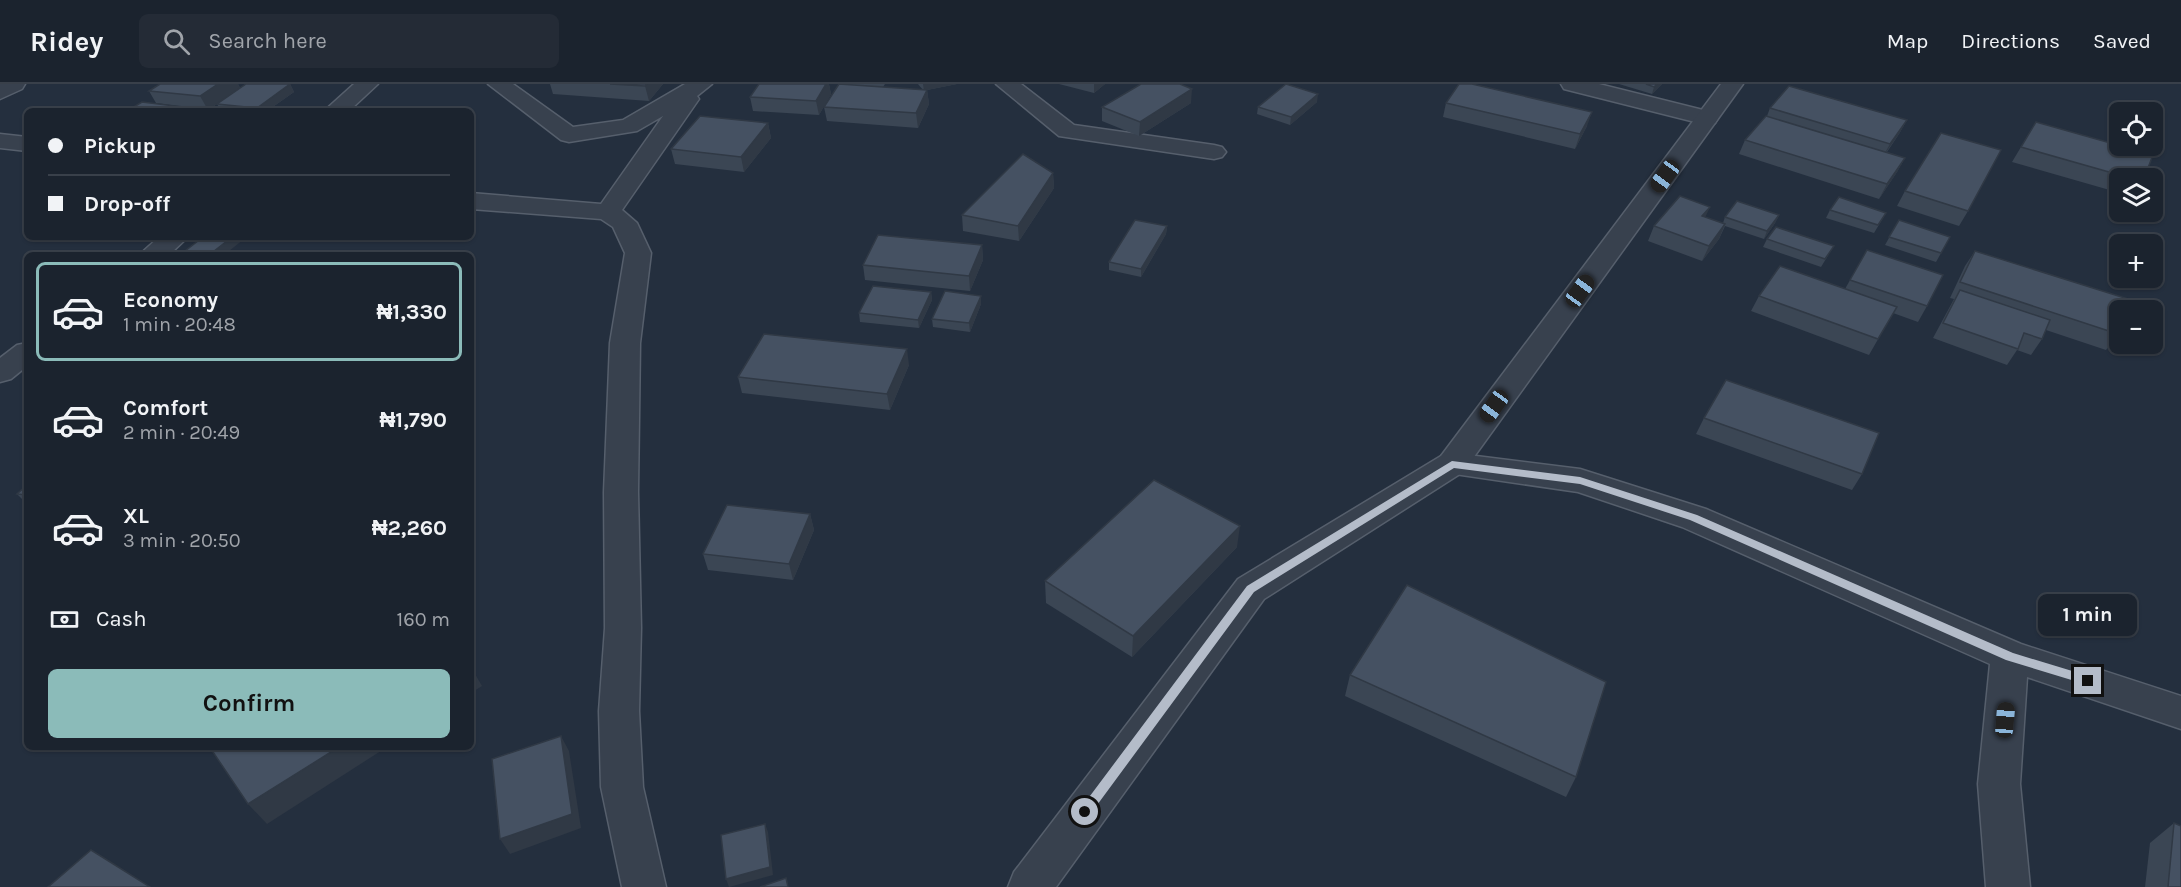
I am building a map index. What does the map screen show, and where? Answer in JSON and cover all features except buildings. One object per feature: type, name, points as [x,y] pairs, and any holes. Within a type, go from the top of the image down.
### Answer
[{"type":"street","points":[[0,92],[14,84]]},
{"type":"street","points":[[338,108],[366,84]]},
{"type":"street","points":[[499,84],[569,135],[629,126],[701,84]]},
{"type":"street","points":[[608,212],[673,118],[701,84]]},
{"type":"street","points":[[1007,84],[1067,130],[1214,152]]},
{"type":"street","points":[[1572,84],[1707,118]]},
{"type":"street","points":[[1030,887],[1251,589],[1452,464],[1732,84]]},
{"type":"street","points":[[0,141],[24,144]]},
{"type":"street","points":[[474,201],[608,212],[624,223],[638,253],[626,343],[621,492],[623,628],[619,711],[622,787],[644,887]]},
{"type":"street","points":[[156,252],[171,240]]},
{"type":"street","points":[[0,372],[24,354]]},
{"type":"street","points":[[1452,464],[1580,481],[1694,518],[2010,656],[2127,693],[2181,713]]},
{"type":"street","points":[[2008,887],[2000,784],[2010,656]]},
{"type":"route","points":[[1085,812],[1251,589],[1452,464],[1580,481],[1694,518],[2010,656],[2088,681]]}]
